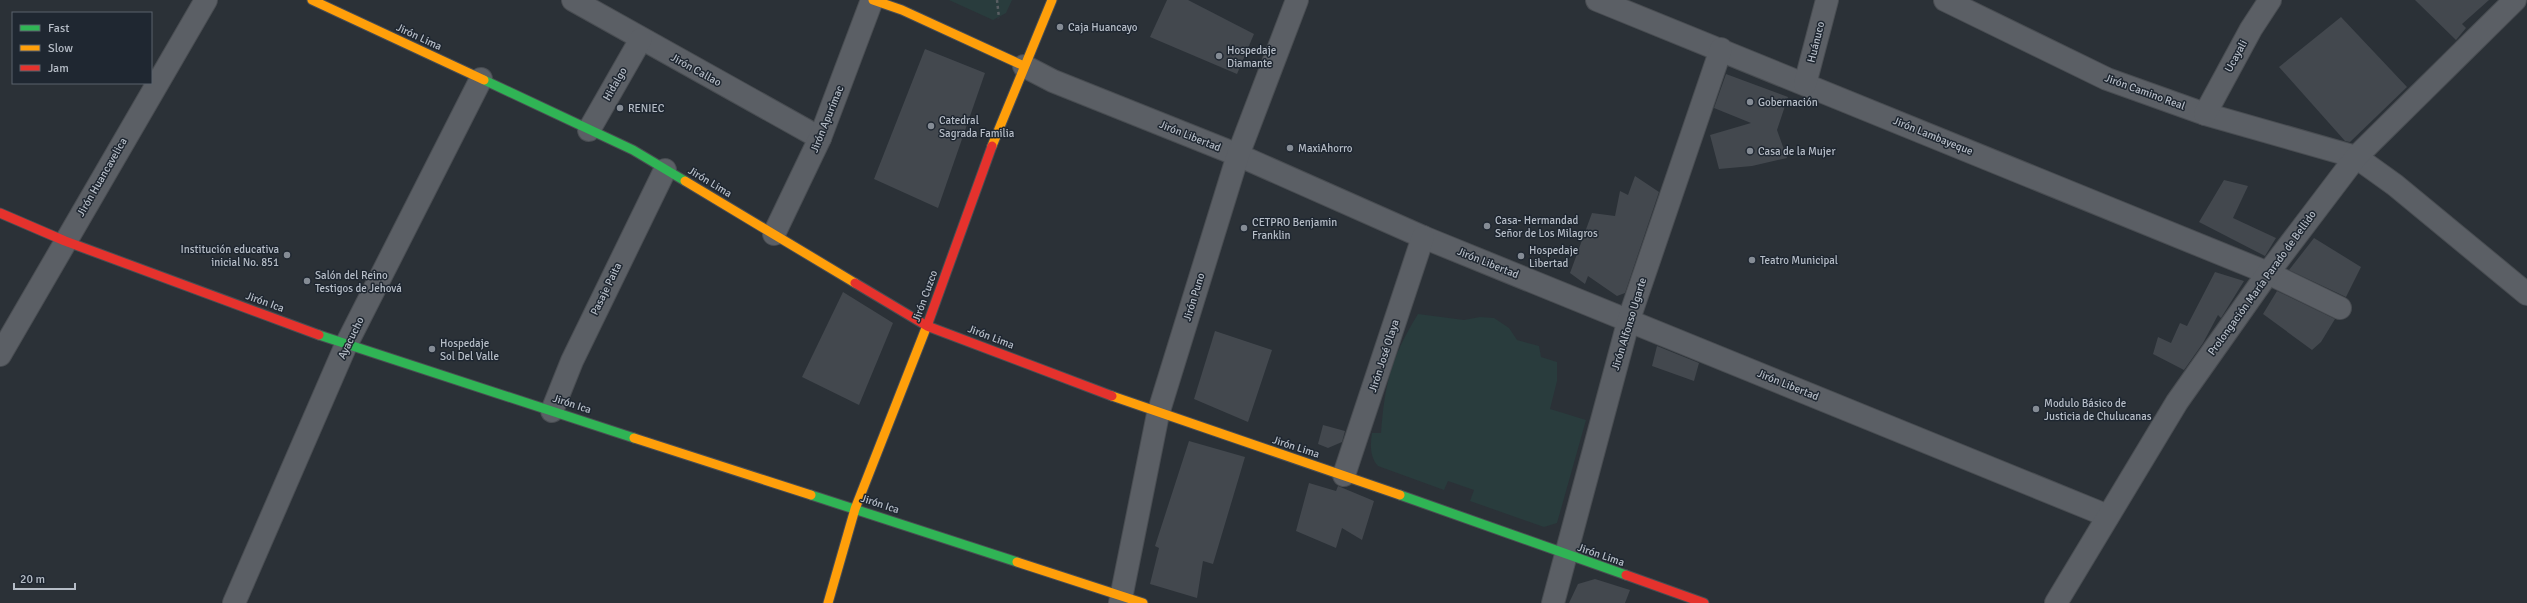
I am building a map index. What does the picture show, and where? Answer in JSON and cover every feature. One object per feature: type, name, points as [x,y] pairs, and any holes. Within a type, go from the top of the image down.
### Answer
[{"type":"street","name":"Jirón Huancavelica","points":[[0,355],[206,0]]},
{"type":"street","name":"Jirón Lima","points":[[312,0],[633,150],[927,326],[1158,414],[1344,475],[1566,556],[1704,603]]},
{"type":"street","name":"Jirón Callao","points":[[573,0],[640,39],[820,138]]},
{"type":"street","name":"Jirón Libertad","points":[[872,0],[902,10],[1024,66],[1053,82],[1238,155],[1423,237],[1629,319],[2108,516]]},
{"type":"street","name":"Jirón Apurímac","points":[[774,234],[820,138],[872,0]]},
{"type":"street","name":"Jirón Cuzco","points":[[828,603],[855,509],[927,326],[1006,108],[1052,0]]},
{"type":"street","name":"Jirón Puno","points":[[1121,600],[1158,414],[1238,155],[1297,0]]},
{"type":"street","name":"Jirón Lambayeque","points":[[1597,0],[1721,49],[2268,273],[2340,308]]},
{"type":"street","name":"Huánuco","points":[[1805,84],[1826,0]]},
{"type":"street","name":"Jirón Camino Real","points":[[1945,0],[2107,79],[2205,114],[2356,157]]},
{"type":"street","name":"Ucayali","points":[[2205,114],[2251,29],[2270,0]]},
{"type":"street","name":"Prolongación María Parado de Bellido","points":[[2056,603],[2177,402],[2268,273],[2356,157],[2510,2]]},
{"type":"street","name":"Hidalgo","points":[[589,130],[640,39]]},
{"type":"street","name":"Jirón Alfonso Ugarte","points":[[1553,603],[1629,319],[1721,49]]},
{"type":"street","name":"Ayacucho","points":[[234,603],[346,345],[481,79]]},
{"type":"street","points":[[2356,157],[2394,185],[2527,294]]},
{"type":"street","name":"Pasaje Paita","points":[[552,411],[572,361],[665,170]]},
{"type":"street","name":"Jirón Ica","points":[[0,213],[65,241],[346,345],[855,509],[1121,600],[1143,603]]},
{"type":"street","name":"Jirón José Olaya","points":[[1344,475],[1423,237]]},
{"type":"path","points":[[997,0],[999,18]]},
{"type":"shaded area","points":[[949,0],[1012,0],[1006,13],[993,20]]},
{"type":"shaded area","points":[[1418,314],[1464,320],[1480,317],[1494,318],[1509,328],[1517,340],[1539,346],[1541,357],[1557,362],[1557,381],[1550,409],[1586,420],[1557,523],[1544,527],[1470,501],[1474,490],[1448,481],[1444,490],[1378,466],[1373,459],[1371,451],[1372,433],[1381,433],[1387,385],[1395,358]]},
{"type":"building","name":"Hospedaje Diamante","points":[[1167,0],[1188,0],[1254,34],[1237,74],[1150,37]]},
{"type":"building","points":[[2415,0],[2489,0],[2462,24],[2466,28],[2456,40]]},
{"type":"building","points":[[2341,17],[2407,87],[2350,142],[2345,141],[2279,67]]},
{"type":"building","name":"Catedral Sagrada Familia","points":[[925,49],[985,73],[938,208],[874,179]]},
{"type":"building","points":[[1726,74],[1788,97],[1777,130],[1787,158],[1752,166],[1719,169],[1710,135],[1751,123],[1714,108]]},
{"type":"building","points":[[1635,176],[1659,192],[1625,293],[1617,296],[1588,276],[1585,284],[1570,273],[1592,213],[1615,216],[1620,191],[1628,195]]},
{"type":"building","points":[[2224,180],[2248,186],[2233,218],[2276,238],[2265,256],[2199,222]]},
{"type":"building","points":[[2314,238],[2361,267],[2346,297],[2289,270]]},
{"type":"building","points":[[2215,272],[2244,281],[2221,318],[2218,315],[2203,343],[2184,370],[2153,354],[2158,337],[2171,343],[2180,323],[2187,326]]},
{"type":"building","points":[[2277,291],[2335,319],[2321,342],[2312,350],[2263,314]]},
{"type":"building","points":[[843,292],[893,323],[859,405],[802,377]]},
{"type":"building","points":[[1215,331],[1272,350],[1248,422],[1194,399]]},
{"type":"building","points":[[1657,346],[1699,363],[1694,381],[1652,366]]},
{"type":"building","points":[[1323,425],[1345,431],[1342,442],[1328,448],[1318,444]]},
{"type":"building","points":[[1189,441],[1245,457],[1213,564],[1203,561],[1197,598],[1150,584],[1159,548],[1155,546]]},
{"type":"building","points":[[1309,483],[1336,491],[1338,486],[1374,501],[1362,540],[1342,528],[1336,548],[1296,531]]},
{"type":"building","points":[[1595,579],[1630,590],[1625,603],[1569,603],[1578,584]]},
{"type":"traffic: fast","points":[[484,80],[633,150],[685,181]]},
{"type":"traffic: fast","points":[[319,335],[634,438]]},
{"type":"traffic: fast","points":[[811,495],[1017,562]]},
{"type":"traffic: fast","points":[[1400,495],[1626,575]]},
{"type":"traffic: slow","points":[[312,0],[484,80]]},
{"type":"traffic: slow","points":[[873,0],[902,10],[1024,66]]},
{"type":"traffic: slow","points":[[992,146],[1052,0]]},
{"type":"traffic: slow","points":[[685,181],[855,283]]},
{"type":"traffic: slow","points":[[828,603],[855,509],[928,323]]},
{"type":"traffic: slow","points":[[1112,396],[1400,495]]},
{"type":"traffic: slow","points":[[634,438],[811,495]]},
{"type":"traffic: slow","points":[[1017,562],[1143,603]]},
{"type":"traffic: jam","points":[[928,323],[992,146]]},
{"type":"traffic: jam","points":[[0,213],[65,241],[319,335]]},
{"type":"traffic: jam","points":[[855,283],[927,326],[1112,396]]},
{"type":"traffic: jam","points":[[1626,575],[1704,603]]},
{"type":"place","name":"Caja Huancayo","points":[[1060,27]]},
{"type":"place","name":"Hospedaje Diamante","points":[[1219,56]]},
{"type":"place","name":"Gobernación","points":[[1750,102]]},
{"type":"place","name":"RENIEC","points":[[620,108]]},
{"type":"place","name":"Catedral Sagrada Familia","points":[[931,126]]},
{"type":"place","name":"MaxiAhorro","points":[[1290,148]]},
{"type":"place","name":"Casa de la Mujer","points":[[1750,151]]},
{"type":"place","name":"Casa- Hermandad Señor de Los Milagros","points":[[1487,226]]},
{"type":"place","name":"CETPRO Benjamin Franklin","points":[[1244,228]]},
{"type":"place","name":"Institución educativa inicial No. 851","points":[[287,255]]},
{"type":"place","name":"Hospedaje Libertad","points":[[1521,256]]},
{"type":"place","name":"Teatro Municipal","points":[[1752,260]]},
{"type":"place","name":"Salón del Reino Testigos de Jehová","points":[[307,281]]},
{"type":"place","name":"Hospedaje Sol Del Valle","points":[[432,349]]},
{"type":"place","name":"Modulo Básico de Justicia de Chulucanas","points":[[2036,409]]}]
